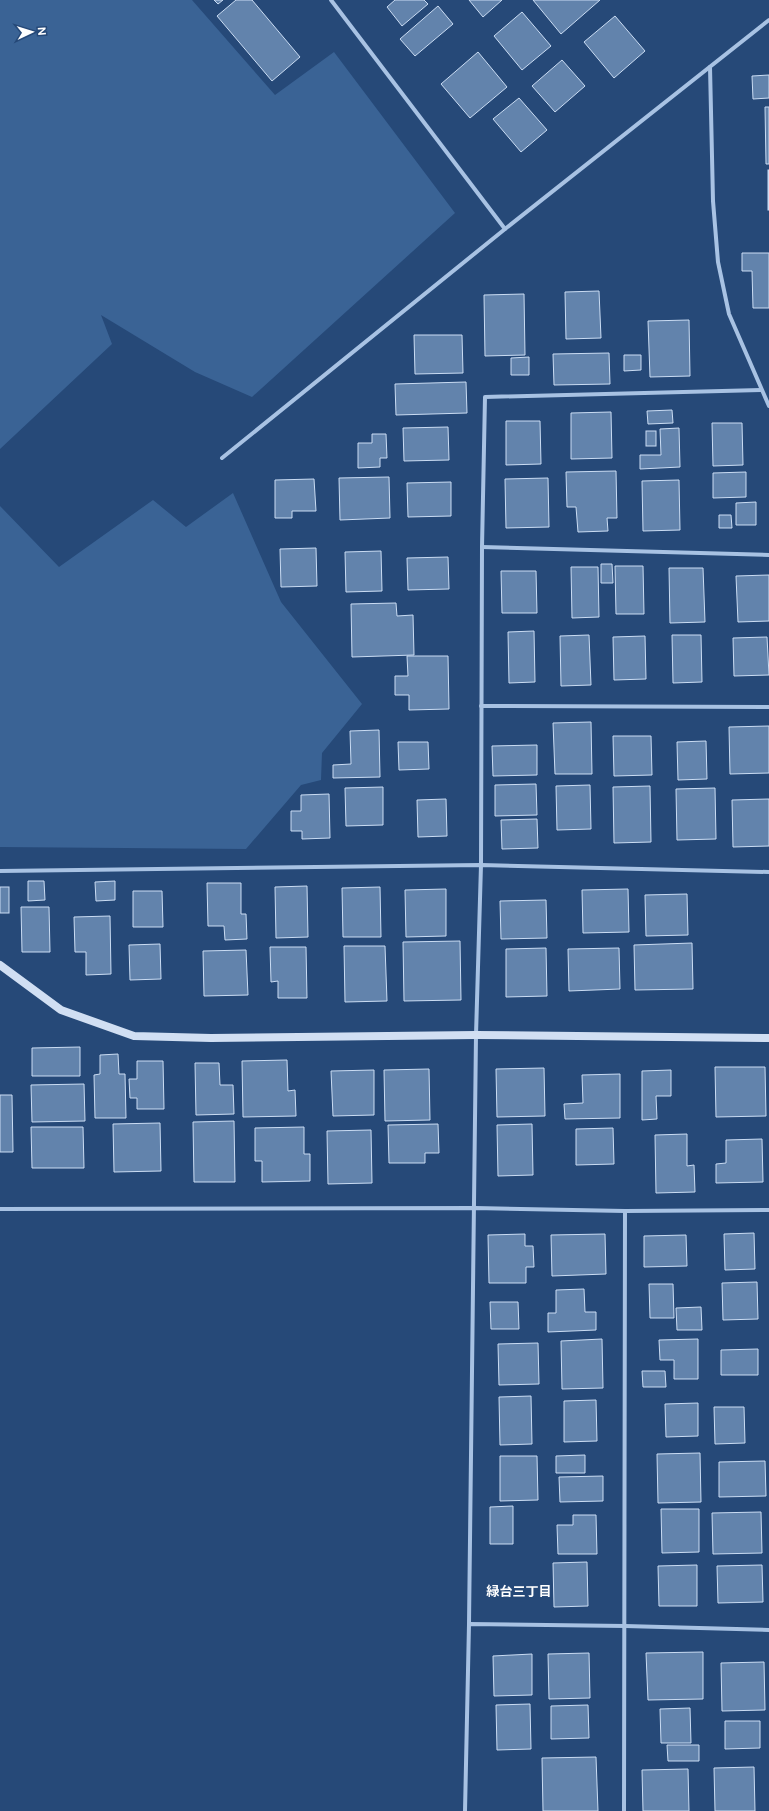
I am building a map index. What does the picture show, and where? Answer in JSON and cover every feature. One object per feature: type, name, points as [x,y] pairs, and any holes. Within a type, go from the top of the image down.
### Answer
[{"type":"street","points":[[330,0],[505,229]]},
{"type":"street","points":[[222,458],[505,229],[769,20]]},
{"type":"street","points":[[710,67],[713,200],[718,262],[729,314],[769,406]]},
{"type":"street","points":[[465,1811],[475,1208],[476,1035],[481,865],[482,547],[485,397],[761,390]]},
{"type":"street","points":[[482,547],[769,555]]},
{"type":"street","points":[[481,706],[769,707]]},
{"type":"street","points":[[0,871],[481,865],[769,872]]},
{"type":"street","points":[[0,965],[61,1010],[134,1036],[211,1038],[476,1035],[769,1038]]},
{"type":"street","points":[[0,1209],[475,1208],[626,1211],[769,1210]]},
{"type":"street","points":[[624,1811],[626,1211]]},
{"type":"street","points":[[469,1624],[769,1630]]},
{"type":"shaded area","points":[[0,0],[192,0],[275,95],[334,52],[455,213],[252,397],[195,372],[101,315],[112,344],[0,449]]},
{"type":"shaded area","points":[[233,493],[281,602],[362,704],[322,753],[321,780],[301,785],[246,849],[0,847],[0,506],[59,567],[153,500],[186,527]]},
{"type":"building","points":[[214,0],[223,0],[218,4]]},
{"type":"building","points":[[236,0],[252,0],[300,57],[272,81],[217,16]]},
{"type":"building","points":[[395,0],[424,0],[428,4],[402,26],[387,7]]},
{"type":"building","points":[[469,0],[502,0],[483,17]]},
{"type":"building","points":[[533,0],[600,0],[561,34]]},
{"type":"building","points":[[438,6],[453,24],[415,56],[400,39]]},
{"type":"building","points":[[522,12],[551,46],[522,70],[494,36]]},
{"type":"building","points":[[615,16],[645,51],[614,78],[584,42]]},
{"type":"building","points":[[478,52],[507,87],[470,118],[441,84]]},
{"type":"building","points":[[562,60],[585,86],[555,112],[532,86]]},
{"type":"building","points":[[769,75],[769,98],[753,99],[752,76]]},
{"type":"building","points":[[519,98],[547,130],[521,152],[493,119]]},
{"type":"building","points":[[765,107],[769,107],[769,164],[766,164]]},
{"type":"building","points":[[769,170],[769,210],[768,210]]},
{"type":"building","points":[[742,253],[769,253],[769,308],[753,308],[752,271],[742,271]]},
{"type":"building","points":[[599,291],[601,338],[566,339],[565,292]]},
{"type":"building","points":[[524,294],[525,355],[485,356],[484,295]]},
{"type":"building","points":[[689,320],[690,376],[650,377],[648,321]]},
{"type":"building","points":[[414,335],[462,335],[463,373],[415,374]]},
{"type":"building","points":[[609,353],[610,384],[554,385],[553,354]]},
{"type":"building","points":[[624,355],[641,355],[641,370],[624,371]]},
{"type":"building","points":[[529,357],[529,375],[511,375],[511,358]]},
{"type":"building","points":[[466,382],[467,413],[396,415],[395,384]]},
{"type":"building","points":[[672,410],[673,423],[648,424],[647,411]]},
{"type":"building","points":[[611,412],[612,458],[571,459],[571,413]]},
{"type":"building","points":[[506,421],[540,421],[541,464],[506,465]]},
{"type":"building","points":[[712,423],[742,423],[743,465],[713,466]]},
{"type":"building","points":[[448,427],[449,460],[404,461],[403,428]]},
{"type":"building","points":[[679,428],[680,467],[640,469],[640,455],[661,455],[660,429]]},
{"type":"building","points":[[646,431],[656,431],[656,446],[646,446]]},
{"type":"building","points":[[372,434],[386,434],[387,458],[380,458],[380,467],[358,468],[358,443],[372,443]]},
{"type":"building","points":[[616,471],[617,518],[607,518],[608,531],[578,532],[576,507],[567,507],[566,472]]},
{"type":"building","points":[[746,472],[746,497],[713,498],[713,473]]},
{"type":"building","points":[[389,477],[390,518],[340,520],[339,478]]},
{"type":"building","points":[[548,478],[549,527],[506,528],[505,479]]},
{"type":"building","points":[[314,479],[316,511],[292,511],[292,518],[275,518],[275,480]]},
{"type":"building","points":[[679,480],[680,530],[643,531],[642,481]]},
{"type":"building","points":[[451,482],[451,516],[408,517],[407,483]]},
{"type":"building","points":[[756,502],[756,525],[736,525],[736,503]]},
{"type":"building","points":[[719,515],[731,515],[732,528],[719,528]]},
{"type":"building","points":[[316,548],[317,586],[281,587],[280,549]]},
{"type":"building","points":[[381,551],[382,591],[346,592],[345,552]]},
{"type":"building","points":[[448,557],[449,589],[408,590],[407,558]]},
{"type":"building","points":[[601,564],[612,564],[613,583],[601,583]]},
{"type":"building","points":[[615,566],[643,566],[644,614],[616,614]]},
{"type":"building","points":[[571,567],[598,567],[599,617],[572,618]]},
{"type":"building","points":[[669,568],[703,568],[705,622],[670,623]]},
{"type":"building","points":[[501,571],[536,571],[537,613],[502,613]]},
{"type":"building","points":[[769,575],[769,621],[738,622],[736,576]]},
{"type":"building","points":[[396,603],[397,616],[413,615],[414,655],[352,657],[351,604]]},
{"type":"building","points":[[534,631],[535,682],[509,683],[508,632]]},
{"type":"building","points":[[589,635],[591,685],[561,686],[560,636]]},
{"type":"building","points":[[672,635],[701,635],[702,682],[673,683]]},
{"type":"building","points":[[645,636],[646,679],[614,680],[613,637]]},
{"type":"building","points":[[767,637],[769,675],[734,676],[733,638]]},
{"type":"building","points":[[407,656],[448,656],[449,709],[409,710],[409,695],[395,695],[395,676],[408,676]]},
{"type":"building","points":[[591,722],[592,774],[555,774],[553,723]]},
{"type":"building","points":[[769,726],[769,773],[730,774],[729,727]]},
{"type":"building","points":[[379,730],[380,777],[333,778],[333,765],[351,764],[350,731]]},
{"type":"building","points":[[613,736],[651,736],[652,775],[614,776]]},
{"type":"building","points":[[706,741],[707,779],[678,780],[677,742]]},
{"type":"building","points":[[398,742],[428,742],[429,769],[399,770]]},
{"type":"building","points":[[537,745],[537,775],[493,776],[492,746]]},
{"type":"building","points":[[536,784],[537,815],[495,816],[495,785]]},
{"type":"building","points":[[590,785],[591,829],[557,830],[556,786]]},
{"type":"building","points":[[650,786],[651,842],[614,843],[613,787]]},
{"type":"building","points":[[383,787],[383,825],[346,826],[345,788]]},
{"type":"building","points":[[715,788],[716,839],[677,840],[676,789]]},
{"type":"building","points":[[329,794],[330,838],[302,839],[302,831],[291,831],[291,811],[301,811],[301,795]]},
{"type":"building","points":[[446,799],[447,836],[418,837],[417,800]]},
{"type":"building","points":[[769,799],[769,846],[733,847],[732,800]]},
{"type":"building","points":[[537,819],[538,848],[502,849],[501,820]]},
{"type":"building","points":[[28,881],[44,881],[45,900],[28,901]]},
{"type":"building","points":[[115,881],[115,900],[96,901],[95,882]]},
{"type":"building","points":[[207,883],[241,883],[241,914],[246,914],[247,939],[225,940],[224,926],[208,926]]},
{"type":"building","points":[[307,886],[308,937],[276,938],[275,887]]},
{"type":"building","points":[[0,887],[9,887],[9,913],[0,913]]},
{"type":"building","points":[[380,887],[381,937],[343,937],[342,888]]},
{"type":"building","points":[[446,889],[446,936],[406,937],[405,890]]},
{"type":"building","points":[[628,889],[629,932],[583,933],[582,890]]},
{"type":"building","points":[[133,891],[162,891],[163,927],[133,927]]},
{"type":"building","points":[[687,894],[688,935],[646,936],[645,895]]},
{"type":"building","points":[[546,900],[547,938],[501,939],[500,901]]},
{"type":"building","points":[[21,907],[49,907],[50,952],[22,952]]},
{"type":"building","points":[[110,916],[111,974],[86,975],[86,952],[75,952],[74,917]]},
{"type":"building","points":[[460,941],[461,1000],[404,1001],[403,942]]},
{"type":"building","points":[[692,943],[693,989],[635,990],[634,945]]},
{"type":"building","points":[[160,944],[161,979],[130,980],[129,945]]},
{"type":"building","points":[[344,946],[385,946],[387,1001],[345,1002]]},
{"type":"building","points":[[270,947],[306,947],[307,998],[278,998],[278,981],[271,982]]},
{"type":"building","points":[[546,948],[547,996],[506,997],[506,949]]},
{"type":"building","points":[[619,948],[620,989],[569,991],[568,949]]},
{"type":"building","points":[[246,950],[248,995],[204,996],[203,951]]},
{"type":"building","points":[[80,1047],[80,1076],[32,1076],[32,1048]]},
{"type":"building","points":[[118,1054],[119,1074],[125,1074],[126,1118],[95,1118],[94,1075],[100,1074],[100,1055]]},
{"type":"building","points":[[287,1060],[288,1091],[295,1090],[296,1116],[243,1117],[242,1061]]},
{"type":"building","points":[[137,1061],[163,1061],[164,1109],[137,1109],[137,1098],[130,1098],[129,1079],[137,1079]]},
{"type":"building","points":[[195,1063],[219,1063],[220,1085],[233,1085],[234,1114],[196,1115]]},
{"type":"building","points":[[715,1067],[765,1067],[766,1116],[716,1117]]},
{"type":"building","points":[[544,1068],[545,1116],[497,1117],[496,1069]]},
{"type":"building","points":[[429,1069],[430,1120],[385,1121],[384,1070]]},
{"type":"building","points":[[374,1070],[374,1115],[333,1116],[331,1071]]},
{"type":"building","points":[[671,1070],[671,1096],[656,1096],[657,1119],[642,1120],[642,1071]]},
{"type":"building","points":[[620,1074],[620,1118],[565,1119],[564,1104],[583,1103],[582,1075]]},
{"type":"building","points":[[84,1084],[85,1121],[32,1122],[31,1085]]},
{"type":"building","points":[[0,1095],[12,1095],[13,1152],[0,1152]]},
{"type":"building","points":[[234,1121],[235,1182],[194,1182],[193,1122]]},
{"type":"building","points":[[160,1123],[161,1171],[114,1172],[113,1124]]},
{"type":"building","points":[[438,1124],[439,1153],[425,1153],[425,1163],[389,1163],[388,1125]]},
{"type":"building","points":[[532,1124],[533,1175],[498,1176],[497,1125]]},
{"type":"building","points":[[31,1127],[83,1127],[84,1168],[32,1168]]},
{"type":"building","points":[[304,1127],[304,1154],[310,1154],[310,1181],[262,1182],[262,1161],[255,1161],[255,1128]]},
{"type":"building","points":[[613,1128],[614,1164],[576,1165],[576,1129]]},
{"type":"building","points":[[371,1130],[372,1183],[328,1184],[327,1131]]},
{"type":"building","points":[[687,1134],[687,1166],[694,1165],[695,1192],[656,1193],[655,1135]]},
{"type":"building","points":[[762,1139],[763,1182],[716,1183],[716,1164],[726,1163],[726,1140]]},
{"type":"building","points":[[754,1233],[755,1269],[725,1270],[724,1234]]},
{"type":"building","points":[[525,1234],[525,1246],[533,1246],[534,1267],[526,1267],[526,1283],[489,1283],[488,1235]]},
{"type":"building","points":[[605,1234],[606,1274],[552,1276],[551,1235]]},
{"type":"building","points":[[686,1235],[687,1266],[644,1267],[644,1236]]},
{"type":"building","points":[[757,1282],[758,1319],[723,1320],[722,1283]]},
{"type":"building","points":[[649,1284],[673,1284],[674,1318],[650,1318]]},
{"type":"building","points":[[584,1289],[585,1312],[596,1312],[596,1330],[548,1332],[548,1313],[556,1313],[556,1290]]},
{"type":"building","points":[[490,1302],[518,1302],[519,1329],[491,1329]]},
{"type":"building","points":[[701,1307],[702,1330],[677,1330],[676,1308]]},
{"type":"building","points":[[602,1339],[603,1388],[562,1389],[561,1341]]},
{"type":"building","points":[[698,1339],[698,1379],[674,1379],[674,1360],[660,1360],[659,1340]]},
{"type":"building","points":[[538,1343],[539,1384],[499,1385],[498,1344]]},
{"type":"building","points":[[758,1349],[758,1375],[721,1375],[721,1350]]},
{"type":"building","points":[[642,1371],[665,1371],[666,1387],[643,1387]]},
{"type":"building","points":[[531,1396],[532,1444],[500,1445],[499,1397]]},
{"type":"building","points":[[596,1400],[597,1441],[564,1442],[564,1401]]},
{"type":"building","points":[[698,1403],[698,1436],[666,1437],[665,1404]]},
{"type":"building","points":[[714,1407],[744,1407],[745,1443],[715,1444]]},
{"type":"building","points":[[700,1453],[701,1502],[658,1503],[657,1454]]},
{"type":"building","points":[[585,1455],[585,1473],[556,1473],[556,1456]]},
{"type":"building","points":[[500,1456],[537,1456],[538,1500],[500,1501]]},
{"type":"building","points":[[765,1461],[766,1496],[719,1497],[719,1462]]},
{"type":"building","points":[[603,1476],[603,1501],[560,1502],[559,1477]]},
{"type":"building","points":[[513,1506],[513,1544],[490,1544],[490,1507]]},
{"type":"building","points":[[661,1509],[699,1509],[699,1552],[662,1553]]},
{"type":"building","points":[[761,1512],[762,1553],[713,1554],[712,1513]]},
{"type":"building","points":[[573,1515],[596,1515],[597,1554],[558,1554],[557,1525],[573,1525]]},
{"type":"building","points":[[587,1562],[588,1606],[554,1607],[553,1563]]},
{"type":"building","points":[[697,1565],[697,1606],[659,1606],[658,1566]]},
{"type":"building","points":[[762,1565],[763,1602],[718,1603],[717,1566]]},
{"type":"building","points":[[703,1652],[703,1699],[648,1700],[646,1653]]},
{"type":"building","points":[[589,1653],[590,1698],[549,1699],[548,1654]]},
{"type":"building","points":[[532,1654],[532,1695],[494,1696],[493,1656]]},
{"type":"building","points":[[764,1662],[765,1710],[722,1711],[721,1663]]},
{"type":"building","points":[[530,1704],[531,1749],[497,1750],[496,1705]]},
{"type":"building","points":[[588,1705],[589,1738],[551,1739],[551,1706]]},
{"type":"building","points":[[690,1708],[691,1743],[661,1743],[660,1709]]},
{"type":"building","points":[[725,1721],[760,1721],[760,1748],[725,1749]]},
{"type":"building","points":[[667,1745],[699,1745],[699,1761],[668,1761]]},
{"type":"building","points":[[596,1757],[598,1811],[543,1811],[542,1758]]},
{"type":"building","points":[[754,1767],[755,1811],[715,1811],[714,1768]]},
{"type":"building","points":[[688,1769],[689,1811],[643,1811],[642,1770]]},
{"type":"district","name":"緑台三丁目","points":[[519,1591]]}]
